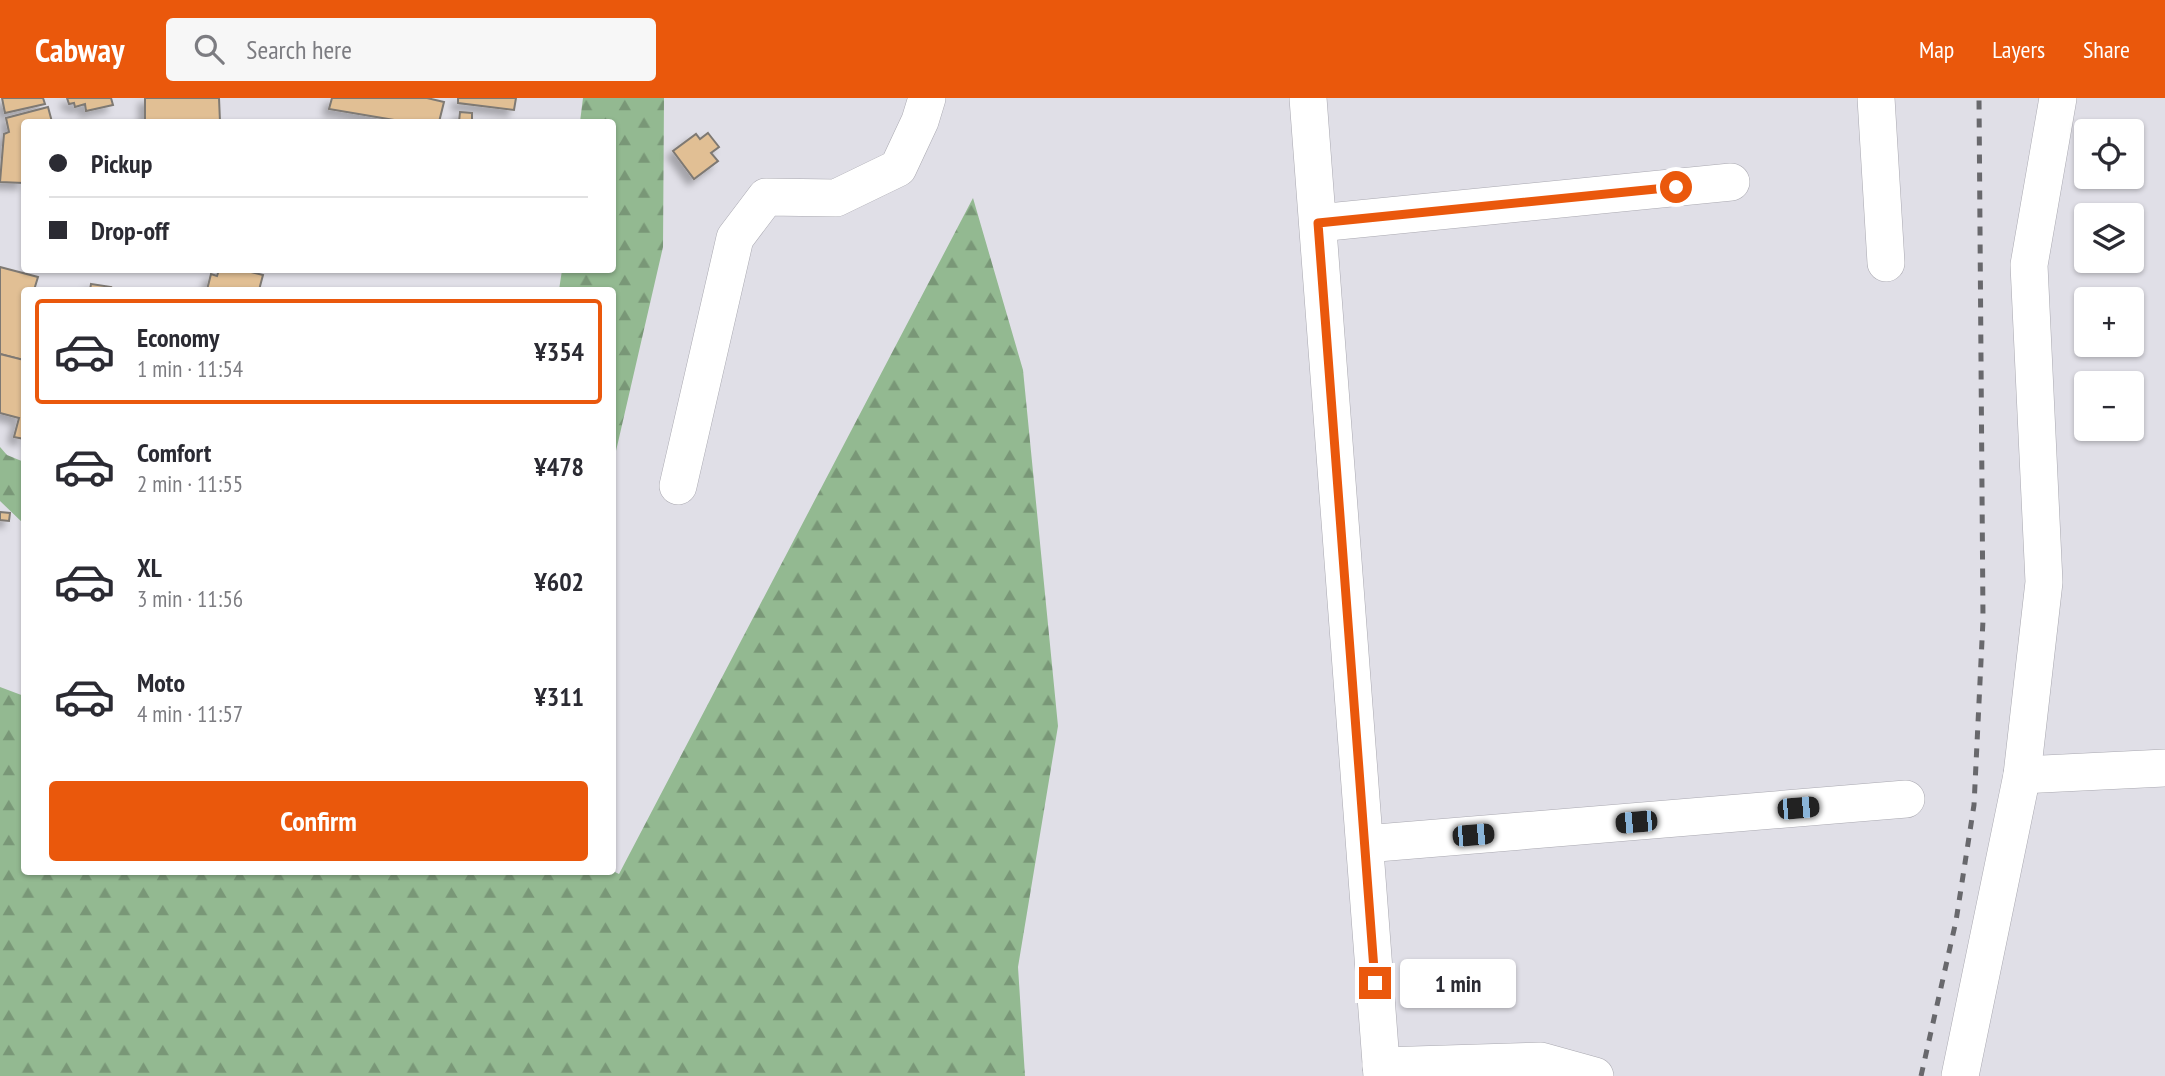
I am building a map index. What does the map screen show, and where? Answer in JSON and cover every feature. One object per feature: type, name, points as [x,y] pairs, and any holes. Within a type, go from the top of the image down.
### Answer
[{"type":"street","points":[[678,485],[735,238],[766,197],[836,198],[898,168],[920,121],[927,98]]},
{"type":"street","points":[[1308,98],[1382,1071],[1541,1061],[1595,1076]]},
{"type":"street","points":[[1876,98],[1886,263]]},
{"type":"street","points":[[1960,1076],[2022,775],[2044,582],[2029,265],[2058,98]]},
{"type":"street","points":[[1318,223],[1731,182]]},
{"type":"street","points":[[2022,775],[2165,768]]},
{"type":"street","points":[[1365,844],[1906,799]]},
{"type":"green space","points":[[583,98],[664,98],[663,247],[616,451],[616,287],[559,287],[562,273],[616,273],[616,119],[580,119]]},
{"type":"green space","points":[[973,198],[1023,370],[1058,726],[1018,967],[1025,1076],[0,1076],[0,687],[21,695],[21,875],[619,874]]},
{"type":"green space","points":[[0,447],[7,455],[21,461],[21,521],[0,501]]},
{"type":"building","points":[[2,98],[43,98],[45,104],[5,113]]},
{"type":"building","points":[[67,98],[111,98],[113,105],[86,111],[85,104],[75,107],[74,103],[69,104]]},
{"type":"building","points":[[145,98],[219,98],[220,119],[145,119]]},
{"type":"building","points":[[332,98],[427,98],[444,102],[440,119],[388,119],[329,109]]},
{"type":"building","points":[[458,98],[516,98],[514,110],[458,103]]},
{"type":"building","points":[[48,107],[51,119],[21,119],[21,183],[0,182],[4,134],[9,132],[6,118]]},
{"type":"building","points":[[460,112],[472,113],[472,119],[459,119]]},
{"type":"building","points":[[708,133],[719,147],[711,153],[718,161],[694,179],[673,151],[696,134],[700,139]]},
{"type":"building","points":[[0,267],[38,277],[35,287],[21,287],[21,359],[0,354]]},
{"type":"building","points":[[218,273],[263,275],[260,287],[208,287],[211,274],[217,276]]},
{"type":"building","points":[[91,284],[111,287],[90,287]]},
{"type":"building","points":[[0,354],[21,359],[21,438],[14,437],[19,418],[0,413]]},
{"type":"building","points":[[0,512],[10,513],[9,521],[0,520]]},
{"type":"railway","points":[[1921,1076],[1956,921],[1974,805],[1983,620],[1979,98]]},
{"type":"route","points":[[1375,983],[1318,223],[1676,187]]}]
